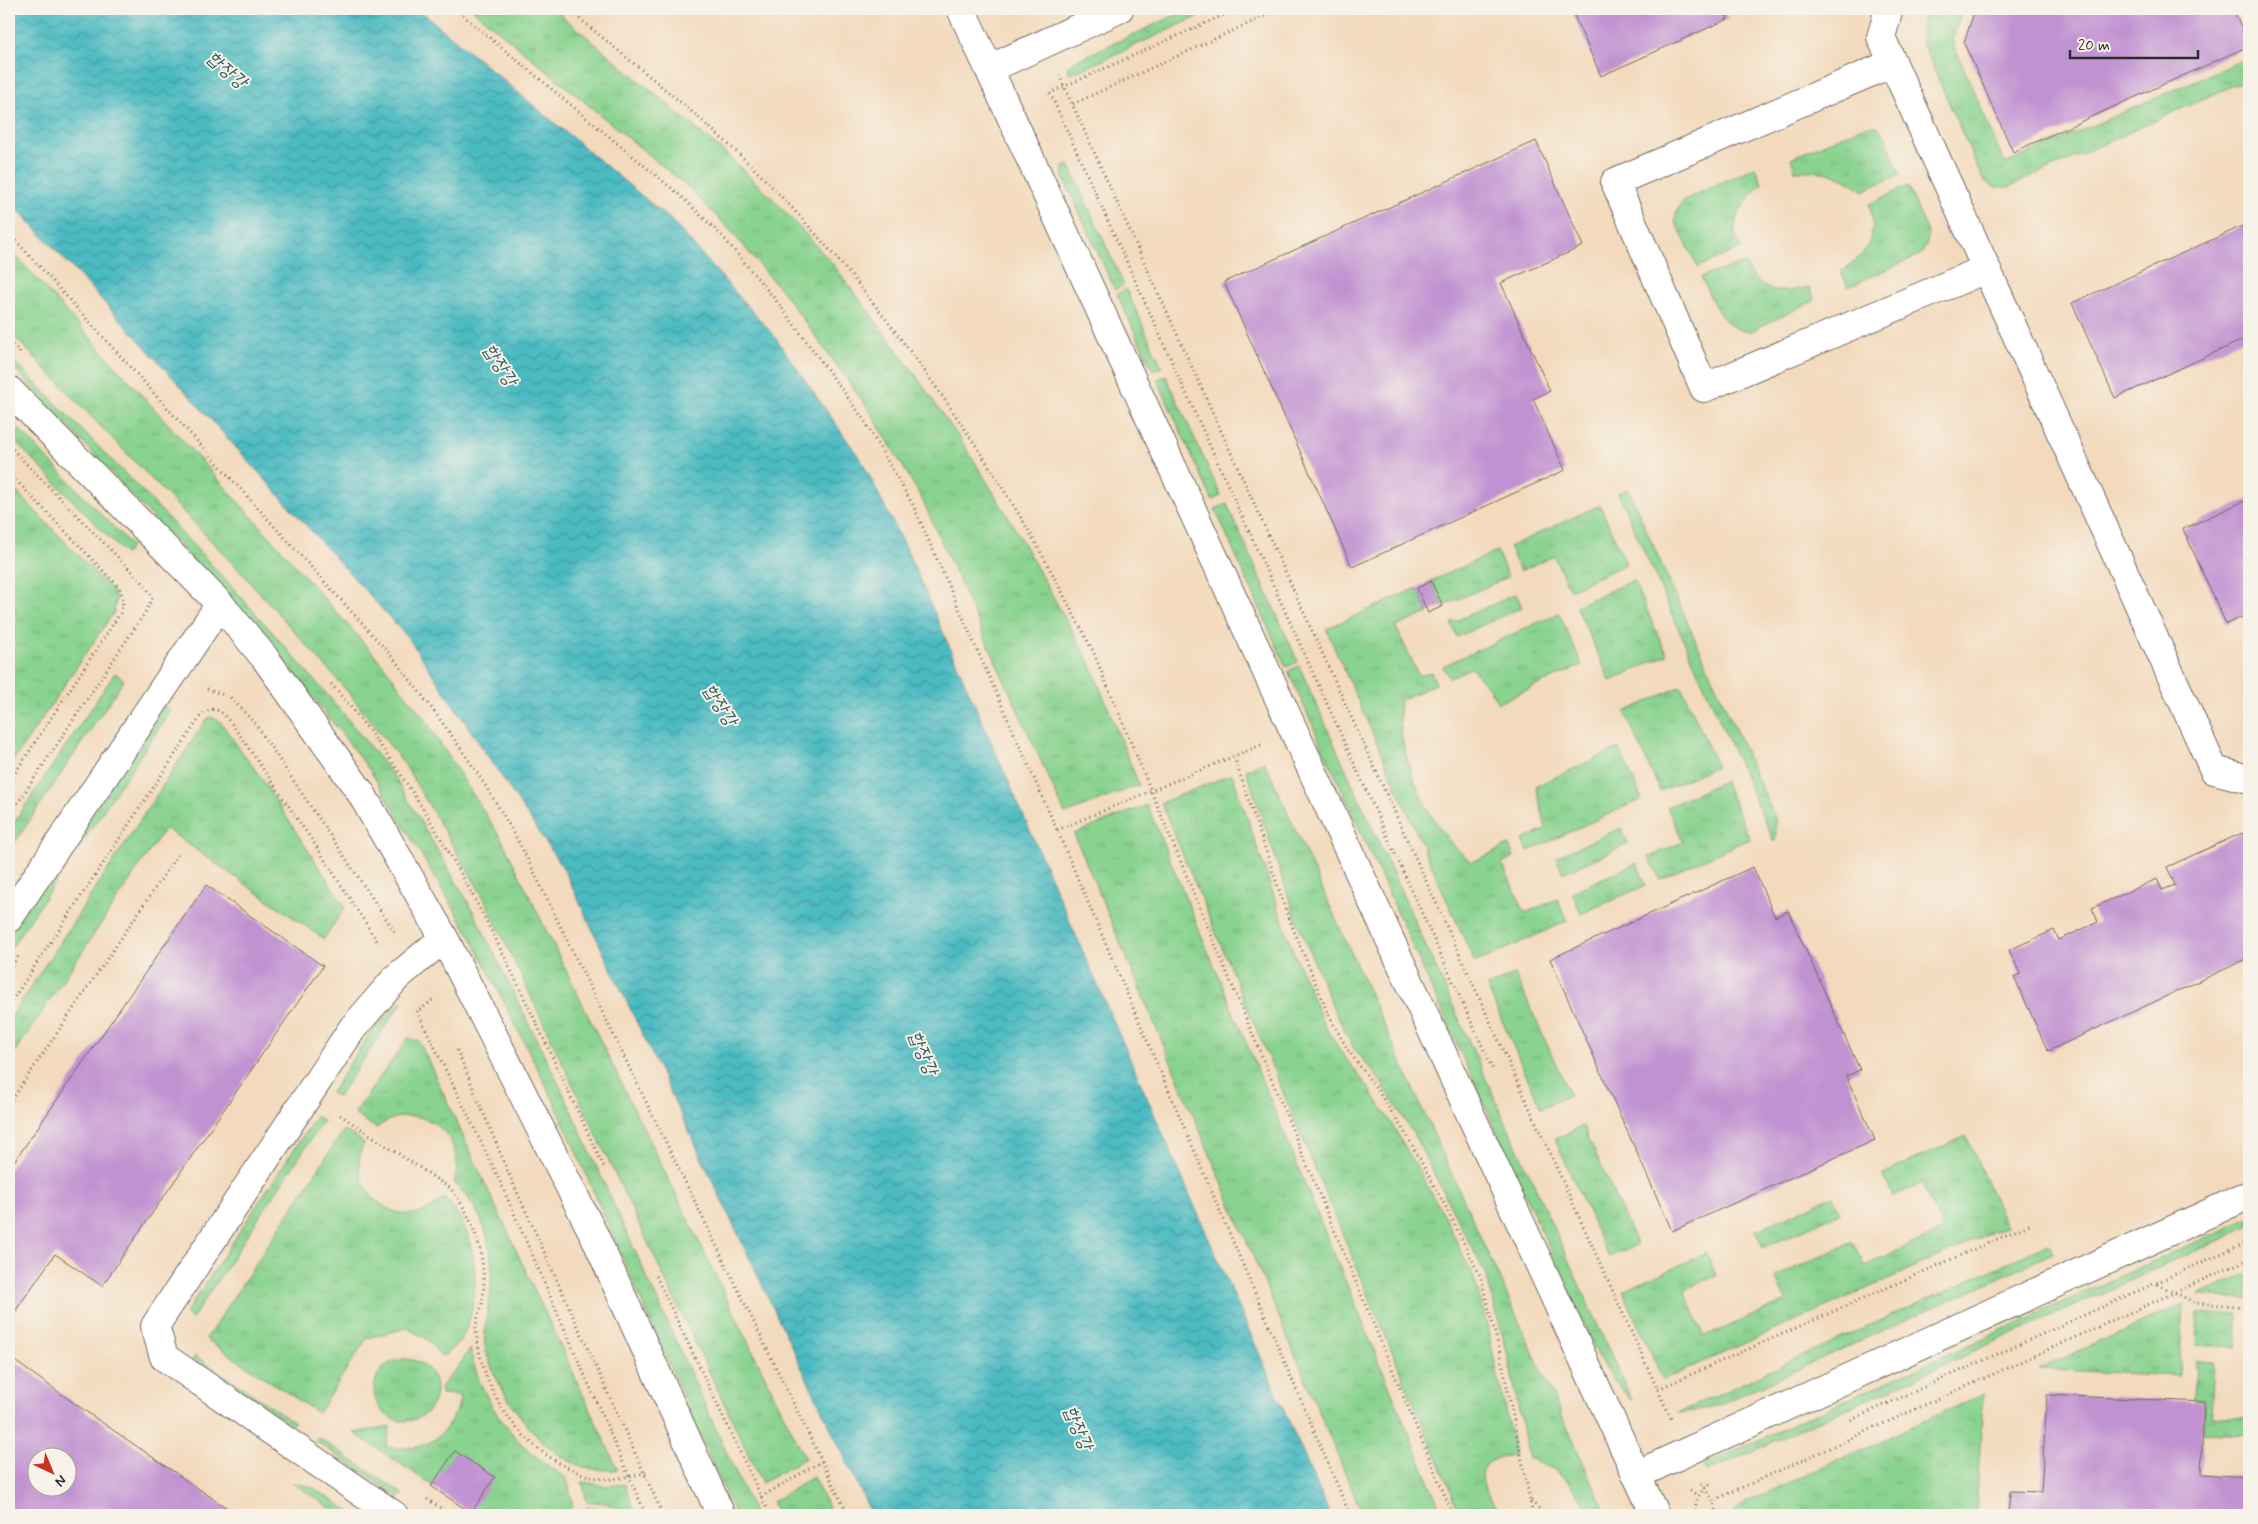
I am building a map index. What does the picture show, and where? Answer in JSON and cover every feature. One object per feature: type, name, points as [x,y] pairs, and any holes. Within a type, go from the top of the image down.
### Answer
[{"type":"street","points":[[961,9],[1655,1515]]},
{"type":"street","points":[[989,70],[1119,9]]},
{"type":"street","points":[[1889,9],[1882,37],[1893,63],[2214,770],[2249,779]]},
{"type":"street","points":[[1893,63],[1615,182],[1704,388],[1986,269]]},
{"type":"street","points":[[9,390],[220,604],[264,658],[361,793],[444,938],[595,1237],[721,1515]]},
{"type":"street","points":[[9,918],[220,604]]},
{"type":"street","points":[[394,1515],[164,1357],[155,1326],[352,1029],[397,977],[444,938]]},
{"type":"street","points":[[1636,1475],[2249,1195]]},
{"type":"path","points":[[455,9],[681,196],[723,237],[779,304],[862,417],[913,505],[1057,830],[1350,1515]]},
{"type":"path","points":[[568,9],[730,145],[778,193],[838,258],[920,366],[974,444],[1021,517],[1092,649],[1453,1515]]},
{"type":"path","points":[[1237,9],[1050,93],[1496,1076]]},
{"type":"path","points":[[1073,104],[1280,9]]},
{"type":"path","points":[[1045,43],[1081,123],[1073,104]]},
{"type":"path","points":[[1073,104],[1658,1389],[1678,1456],[1682,1484],[1698,1496]]},
{"type":"path","points":[[9,233],[388,652],[434,710],[512,829],[848,1515]]},
{"type":"path","points":[[9,446],[142,582],[153,597],[146,612],[9,816]]},
{"type":"path","points":[[9,473],[119,587],[123,596],[121,612],[9,782]]},
{"type":"path","points":[[1057,830],[1263,744]]},
{"type":"path","points":[[1234,757],[1288,916],[1329,1016],[1348,1050],[1374,1085],[1405,1133],[1451,1217],[1481,1278],[1500,1352],[1533,1515]]},
{"type":"path","points":[[9,1104],[178,854]]},
{"type":"path","points":[[410,1018],[435,998]]},
{"type":"path","points":[[333,1122],[338,1114],[450,1188],[461,1201],[479,1242],[482,1264],[483,1298],[476,1330],[481,1358],[488,1382],[497,1401],[528,1441],[554,1460],[576,1472],[589,1476],[608,1479],[646,1473]]},
{"type":"path","points":[[1658,1389],[2031,1224]]},
{"type":"path","points":[[1842,1424],[2249,1241]]},
{"type":"path","points":[[1714,1502],[1725,1495],[2249,1259]]},
{"type":"path","points":[[2157,1284],[2196,1304],[2249,1307]]},
{"type":"path","points":[[1678,1456],[1714,1502],[1716,1515]]},
{"type":"path","points":[[761,1497],[822,1461]]},
{"type":"path","points":[[1697,1515],[1694,1504],[1698,1496],[1703,1488],[1716,1480]]},
{"type":"path","points":[[419,1493],[452,1515]]},
{"type":"path","points":[[1531,1501],[1546,1515]]},
{"type":"green space","points":[[472,9],[554,9],[725,153],[772,198],[832,263],[912,370],[966,448],[1012,523],[1090,663],[1139,785],[1065,814],[921,497],[870,411],[786,296],[730,230],[689,188]]},
{"type":"green space","points":[[1189,9],[1215,9],[1070,75],[1067,67],[1075,61]]},
{"type":"green space","points":[[1927,9],[1962,9],[1952,41],[2005,164],[2249,57],[2249,78],[2009,187],[1994,187],[1983,180],[1922,42],[1921,28]]},
{"type":"green space","points":[[1865,126],[1877,126],[1885,136],[1900,174],[1863,191],[1839,176],[1823,172],[1795,171],[1791,158]]},
{"type":"green space","points":[[1069,165],[1124,285],[1115,290],[1063,177],[1064,167]]},
{"type":"green space","points":[[1755,167],[1762,184],[1747,200],[1737,219],[1735,233],[1741,248],[1698,267],[1675,221],[1682,201]]},
{"type":"green space","points":[[1908,186],[1928,233],[1927,244],[1921,254],[1848,287],[1841,272],[1864,251],[1872,235],[1872,215],[1869,204]]},
{"type":"green space","points":[[9,248],[384,666],[426,721],[502,840],[805,1458],[762,1483],[484,898],[405,765],[349,693],[243,574],[9,331]]},
{"type":"green space","points":[[1745,263],[1757,281],[1763,286],[1779,291],[1809,287],[1815,300],[1749,332],[1739,330],[1724,319],[1714,304],[1701,277]]},
{"type":"green space","points":[[1126,289],[1162,367],[1153,371],[1117,294]]},
{"type":"green space","points":[[9,356],[153,502],[234,589],[337,706],[395,778],[472,909],[565,1097],[755,1515],[735,1515],[554,1101],[470,935],[371,772],[280,654],[9,363]]},
{"type":"green space","points":[[1166,376],[1221,496],[1212,500],[1157,379]]},
{"type":"green space","points":[[9,419],[132,546],[125,554],[9,435]]},
{"type":"green space","points":[[9,484],[111,589],[116,597],[114,612],[9,767],[9,635],[16,622],[16,613],[9,601]]},
{"type":"green space","points":[[1628,489],[1775,818],[1776,835],[1774,842],[1618,493]]},
{"type":"green space","points":[[1227,504],[1298,662],[1286,667],[1215,509]]},
{"type":"green space","points":[[1600,505],[1626,564],[1570,590],[1554,556],[1520,571],[1509,547]]},
{"type":"green space","points":[[1497,551],[1508,577],[1443,606],[1431,581]]},
{"type":"green space","points":[[1633,580],[1667,655],[1610,681],[1576,606]]},
{"type":"green space","points":[[1417,588],[1428,613],[1396,627],[1419,676],[1431,672],[1436,684],[1400,700],[1403,743],[1418,789],[1442,831],[1456,848],[1472,862],[1509,845],[1514,857],[1502,863],[1525,913],[1557,899],[1567,921],[1475,963],[1326,629]]},
{"type":"green space","points":[[1516,594],[1522,607],[1457,637],[1451,623]]},
{"type":"green space","points":[[1559,613],[1582,665],[1498,703],[1489,688],[1471,668],[1449,678],[1443,666]]},
{"type":"green space","points":[[1299,666],[1632,1401],[1616,1383],[1599,1358],[1288,671]]},
{"type":"green space","points":[[115,673],[124,680],[9,851],[9,830]]},
{"type":"green space","points":[[1681,686],[1717,766],[1660,791],[1625,712]]},
{"type":"green space","points":[[163,705],[171,710],[9,951],[9,935]]},
{"type":"green space","points":[[210,717],[219,720],[261,778],[345,907],[324,939],[165,828],[9,1061],[9,1020],[206,720]]},
{"type":"green space","points":[[1619,748],[1642,799],[1528,851],[1523,840],[1546,829],[1536,786]]},
{"type":"green space","points":[[1264,761],[1607,1515],[1589,1515],[1580,1497],[1565,1480],[1548,1467],[1529,1459],[1507,1352],[1486,1275],[1415,1137],[1381,1082],[1353,1047],[1335,1012],[1295,916],[1246,770]]},
{"type":"green space","points":[[1232,774],[1293,951],[1322,1020],[1342,1054],[1368,1087],[1391,1122],[1446,1219],[1475,1281],[1484,1312],[1515,1455],[1494,1459],[1488,1463],[1482,1476],[1483,1484],[1490,1498],[1505,1515],[1461,1515],[1161,803]]},
{"type":"green space","points":[[1724,781],[1750,839],[1660,879],[1649,857],[1683,842],[1667,807]]},
{"type":"green space","points":[[1147,805],[1443,1515],[1363,1515],[1074,834]]},
{"type":"green space","points":[[1621,828],[1628,844],[1563,873],[1556,857]]},
{"type":"green space","points":[[1637,863],[1646,885],[1581,914],[1572,892]]},
{"type":"green space","points":[[1515,974],[1570,1095],[1541,1108],[1487,987]]},
{"type":"green space","points":[[403,1001],[338,1097],[331,1093],[372,1031]]},
{"type":"green space","points":[[408,1038],[419,1041],[618,1470],[584,1467],[552,1450],[523,1420],[500,1385],[485,1344],[485,1324],[491,1282],[490,1250],[487,1235],[475,1207],[454,1183],[457,1164],[454,1149],[448,1137],[439,1127],[428,1120],[416,1117],[389,1120],[376,1128],[354,1114]]},
{"type":"green space","points":[[316,1116],[323,1121],[192,1319],[185,1314]]},
{"type":"green space","points":[[1583,1126],[1637,1245],[1608,1257],[1555,1139]]},
{"type":"green space","points":[[344,1130],[364,1143],[359,1158],[360,1173],[366,1187],[375,1199],[387,1208],[401,1213],[416,1213],[431,1208],[444,1198],[455,1210],[464,1226],[474,1261],[474,1298],[471,1316],[461,1339],[442,1357],[428,1340],[407,1328],[367,1338],[318,1413],[206,1339]]},
{"type":"green space","points":[[1966,1136],[2006,1226],[1663,1380],[1623,1291],[1706,1253],[1716,1275],[1684,1290],[1705,1337],[1786,1301],[1775,1277],[1853,1242],[1864,1266],[1943,1230],[1922,1183],[1893,1196],[1883,1174]]},
{"type":"green space","points":[[1833,1196],[1840,1213],[1763,1248],[1755,1231]]},
{"type":"green space","points":[[2249,1218],[2249,1227],[1706,1472],[1703,1465]]},
{"type":"green space","points":[[2049,1244],[2053,1253],[1719,1405],[1702,1410],[1677,1413]]},
{"type":"green space","points":[[2249,1273],[2249,1299],[2198,1296]]},
{"type":"green space","points":[[2183,1304],[2179,1376],[2039,1369]]},
{"type":"green space","points":[[2198,1313],[2237,1315],[2236,1347],[2196,1345]]},
{"type":"green space","points":[[470,1349],[483,1389],[504,1424],[532,1454],[567,1478],[573,1506],[563,1515],[477,1515],[354,1433],[390,1426],[386,1447],[413,1448],[434,1440],[449,1424],[460,1400],[460,1395],[441,1394],[441,1387]]},
{"type":"green space","points":[[195,1356],[294,1422],[291,1425],[192,1360]]},
{"type":"green space","points":[[405,1359],[417,1362],[427,1368],[433,1378],[436,1390],[433,1402],[427,1412],[417,1418],[405,1421],[393,1418],[383,1412],[377,1402],[374,1390],[377,1378],[383,1368],[393,1362]]},
{"type":"green space","points":[[2196,1361],[2214,1362],[2211,1416],[2249,1418],[2249,1435],[2204,1433],[2205,1400],[2194,1400]]},
{"type":"green space","points":[[1983,1394],[1976,1515],[1731,1515],[1745,1503]]},
{"type":"green space","points":[[317,1437],[403,1494],[400,1498],[314,1440]]},
{"type":"green space","points":[[813,1477],[832,1515],[778,1515],[772,1502]]},
{"type":"green space","points":[[582,1482],[607,1486],[625,1484],[636,1515],[623,1515],[616,1507],[611,1505],[587,1502]]},
{"type":"green space","points":[[293,1483],[310,1486],[356,1515],[341,1515]]},
{"type":"green space","points":[[588,1507],[607,1509],[614,1515],[574,1515]]},
{"type":"water","name":"합장강","points":[[9,9],[418,9],[672,221],[775,337],[863,463],[910,557],[1330,1515],[872,1515],[563,868],[409,639],[128,328],[9,200]]},
{"type":"building","points":[[1571,9],[1723,9],[1728,19],[1601,76]]},
{"type":"building","points":[[1975,9],[2233,9],[2249,46],[2013,152],[1964,43]]},
{"type":"building","points":[[1536,141],[1583,246],[1501,283],[1550,391],[1533,399],[1565,470],[1352,567],[1224,282]]},
{"type":"building","points":[[2249,223],[2249,337],[2115,398],[2072,303]]},
{"type":"building","points":[[2249,499],[2249,614],[2226,624],[2183,529]]},
{"type":"building","points":[[1431,581],[1443,606],[1428,613],[1417,588]]},
{"type":"building","points":[[2242,833],[2249,847],[2249,958],[2048,1051],[2014,977],[2020,974],[2009,950],[2054,930],[2059,940],[2098,922],[2092,908],[2157,879],[2162,890],[2175,885],[2167,867]]},
{"type":"building","points":[[1753,867],[1775,917],[1788,911],[1860,1070],[1846,1076],[1875,1140],[1672,1231],[1550,959]]},
{"type":"building","points":[[206,885],[323,966],[102,1286],[55,1254],[9,1320],[9,1169]]},
{"type":"building","points":[[9,1357],[91,1415],[237,1515],[9,1515]]},
{"type":"building","points":[[2047,1395],[2204,1402],[2201,1474],[2249,1477],[2249,1515],[2008,1515],[2010,1491],[2041,1492]]},
{"type":"building","points":[[455,1451],[495,1477],[471,1513],[431,1486]]}]
